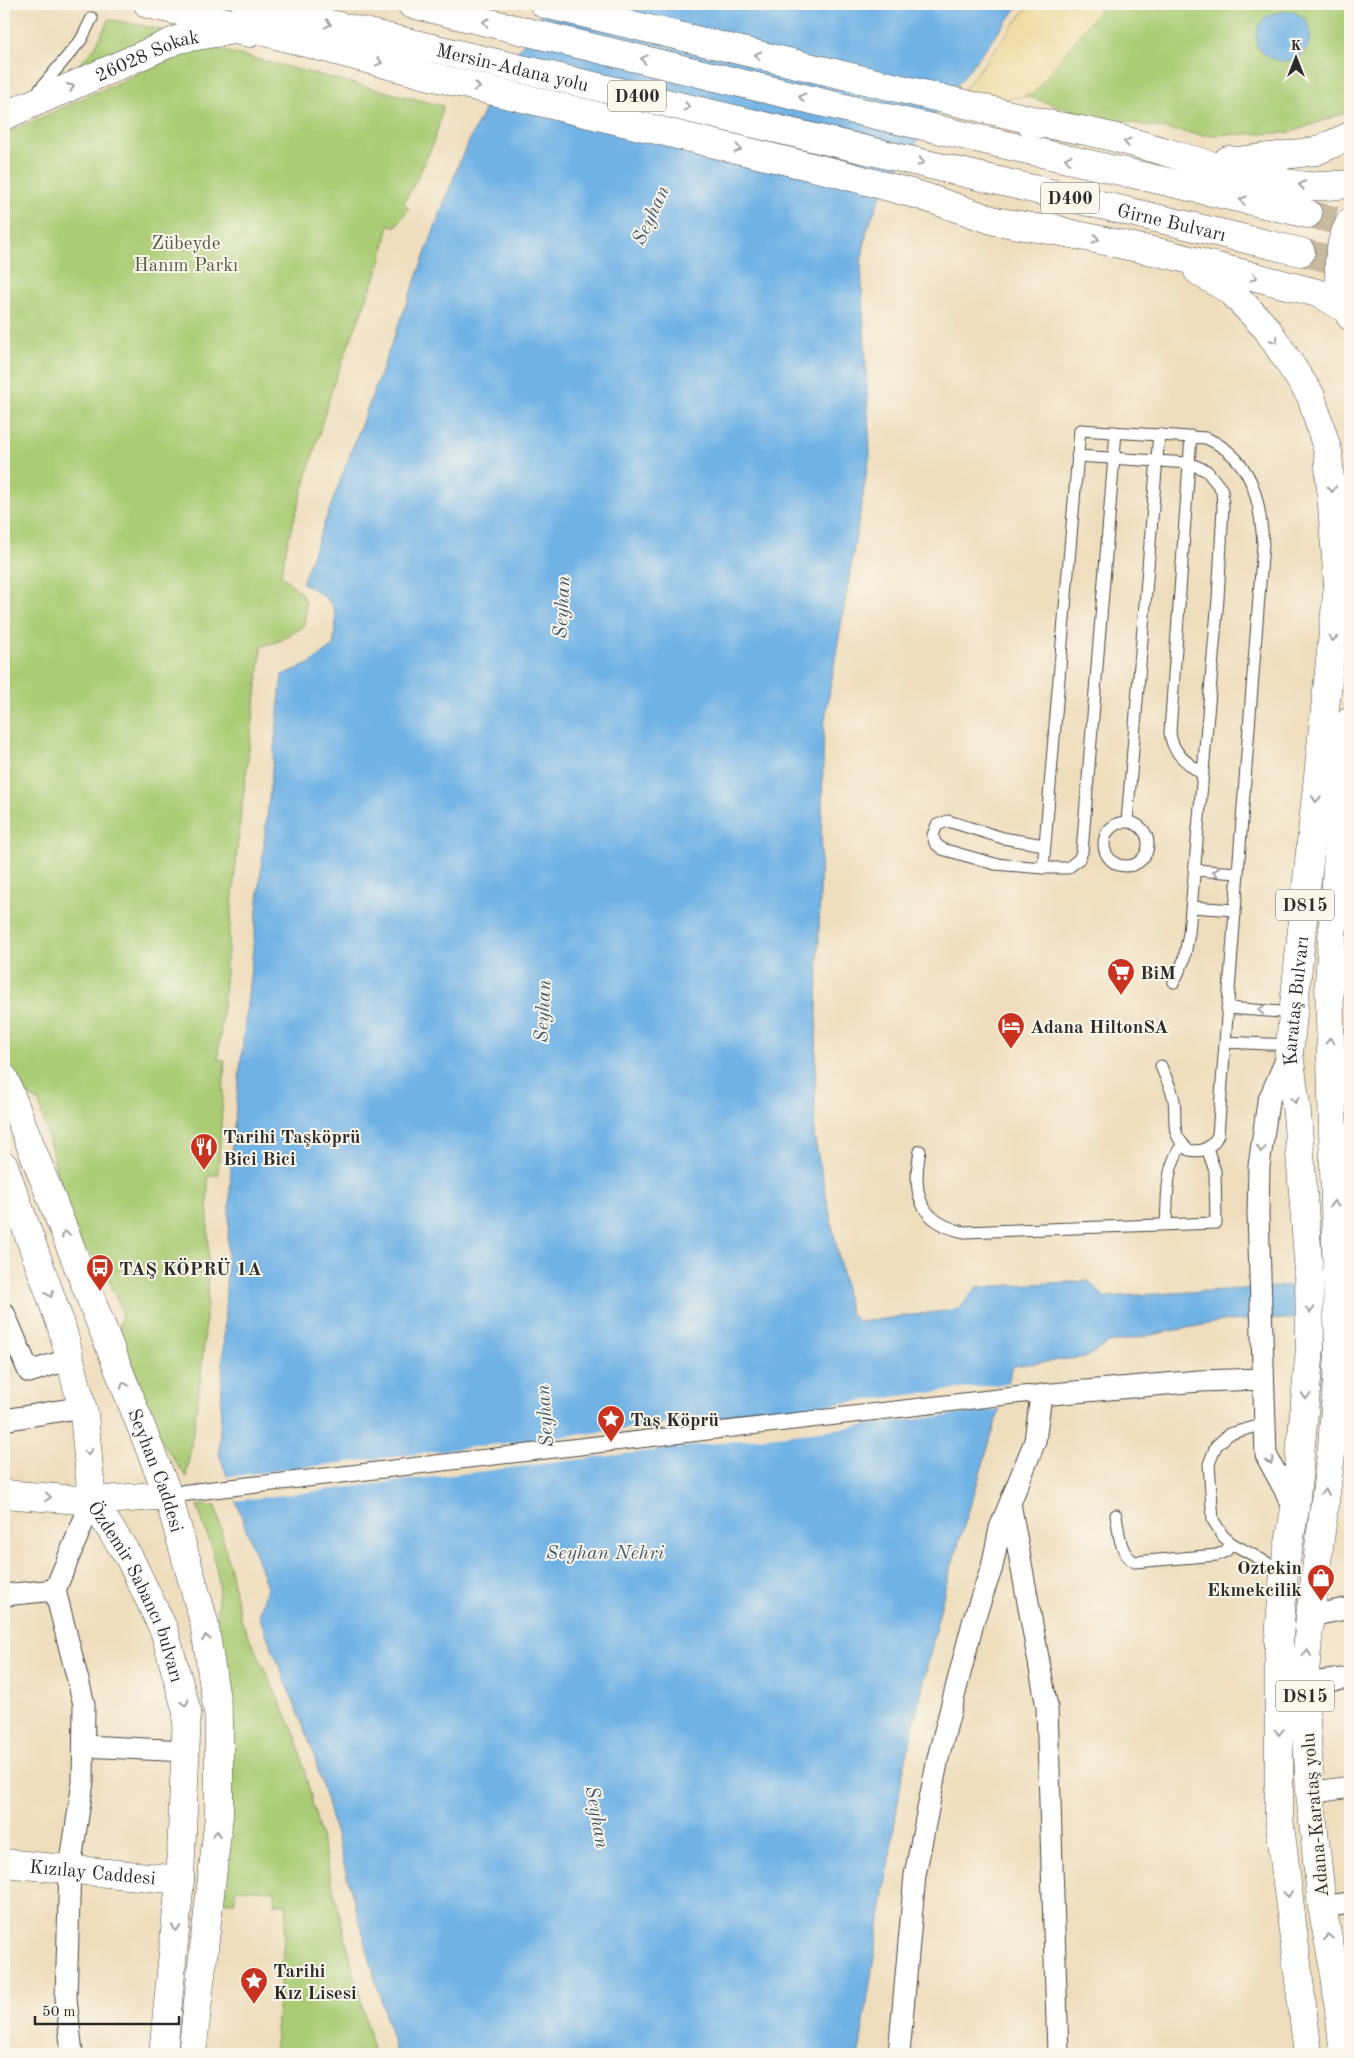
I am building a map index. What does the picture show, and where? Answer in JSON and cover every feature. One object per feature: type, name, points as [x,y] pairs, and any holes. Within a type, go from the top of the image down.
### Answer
[{"type":"main road","points":[[148,4],[430,76],[834,172],[922,196],[995,220],[1171,255],[1321,294],[1348,313]]},
{"type":"main road","name":"Mersin-Adana yolu","points":[[203,4],[221,8],[255,6],[839,143]]},
{"type":"main road","name":"Mersin-Adana yolu","points":[[411,4],[849,109]]},
{"type":"main road","points":[[544,4],[1158,149],[1268,179],[1310,186],[1350,184]]},
{"type":"main road","name":"26028 Sokak","points":[[15,111],[179,39],[234,30],[298,41]]},
{"type":"main road","points":[[849,109],[876,101],[962,118],[1049,124]]},
{"type":"main road","name":"Girne Bulvarı","points":[[849,109],[1308,214]]},
{"type":"main road","points":[[1158,149],[1239,161],[1316,151],[1350,136]]},
{"type":"main road","points":[[839,143],[857,160],[1067,233]]},
{"type":"main road","name":"Girne Bulvarı","points":[[839,143],[1301,252]]},
{"type":"main road","points":[[1348,313],[1338,277],[1342,239],[1350,222]]},
{"type":"main road","points":[[1171,255],[1232,292],[1268,329],[1312,396],[1328,452],[1338,585]]},
{"type":"main road","name":"Karataş Bulvarı","points":[[1310,1348],[1309,1273],[1290,1049],[1338,585],[1350,538]]},
{"type":"main road","name":"Karataş Bulvarı","points":[[1342,1347],[1336,1270],[1343,1236],[1329,982],[1340,962],[1350,721]]},
{"type":"main road","name":"Seyhan Caddesi","points":[[4,1078],[183,1494],[219,1719],[219,1816],[192,2054]]},
{"type":"main road","name":"Özdemir Sabancı bulvarı","points":[[4,1166],[62,1328],[83,1407],[92,1501],[129,1557],[164,1630],[187,1712],[180,1880],[163,2054]]},
{"type":"main road","name":"Adana-Karataş yolu","points":[[1342,1347],[1332,1447],[1310,1616],[1304,1684],[1310,1793],[1322,1907],[1343,1974],[1345,2049]]},
{"type":"main road","name":"Adana-Karataş yolu","points":[[1308,2054],[1279,1817],[1279,1639],[1284,1572],[1295,1509],[1310,1348]]},
{"type":"main road","points":[[4,1494],[92,1501],[183,1494]]},
{"type":"main road","name":"Kızılay Caddesi","points":[[4,1863],[180,1880]]},
{"type":"street","points":[[1290,1049],[1268,1102],[1259,1166],[1258,1214],[1266,1455],[1295,1509]]},
{"type":"street","points":[[4,1312],[29,1372],[70,1359]]},
{"type":"street","points":[[183,1494],[1034,1395],[1199,1381],[1263,1378]]},
{"type":"street","points":[[899,2054],[915,1875],[930,1795],[964,1658],[1010,1502],[1035,1441],[1034,1395]]},
{"type":"street","points":[[4,1420],[83,1407]]},
{"type":"street","points":[[72,2054],[66,1998],[70,1868],[83,1782],[84,1704],[55,1590],[92,1501]]},
{"type":"street","points":[[1010,1502],[1047,1707],[1058,2054]]},
{"type":"street","points":[[4,1595],[55,1590]]},
{"type":"street","points":[[1310,1616],[1350,1608]]},
{"type":"street","points":[[1304,1684],[1350,1678]]},
{"type":"street","points":[[84,1746],[186,1751]]},
{"type":"street","points":[[1310,1793],[1350,1787]]},
{"type":"street","points":[[1322,1907],[1350,1903]]},
{"type":"lane","points":[[15,111],[81,40],[92,18]]},
{"type":"lane","points":[[1043,868],[1080,430],[1206,438],[1216,442],[1240,461],[1253,488],[1262,526],[1263,544],[1218,1135],[1207,1148],[1195,1151],[1189,1150],[1182,1145],[1174,1131],[1174,1099],[1161,1066]]},
{"type":"lane","points":[[1044,844],[1003,838],[948,822],[937,825],[933,835],[935,843],[942,849],[1006,866],[1068,868],[1079,859],[1082,852],[1116,432]]},
{"type":"lane","points":[[1127,822],[1159,434]]},
{"type":"lane","points":[[1191,436],[1170,732],[1174,749],[1180,757],[1203,775]]},
{"type":"lane","points":[[1077,456],[1189,463],[1207,471],[1222,490],[1223,507],[1218,599],[1191,907],[1184,960],[1174,982]]},
{"type":"lane","points":[[1194,870],[1238,873]]},
{"type":"lane","points":[[1191,907],[1235,910]]},
{"type":"lane","points":[[1227,1008],[1294,1013]]},
{"type":"lane","points":[[1225,1042],[1290,1049]]},
{"type":"lane","points":[[1166,1223],[1169,1170],[1176,1153],[1182,1145]]},
{"type":"lane","points":[[920,1151],[916,1173],[922,1204],[933,1220],[952,1230],[964,1232],[1216,1222],[1215,1171],[1207,1148]]},
{"type":"lane","points":[[1265,1424],[1229,1434],[1221,1439],[1211,1454],[1209,1464],[1213,1520],[1223,1536],[1231,1543],[1284,1572]]},
{"type":"lane","points":[[1116,1515],[1123,1550],[1135,1562],[1217,1555],[1226,1551],[1231,1543]]},
{"type":"green space","points":[[1071,4],[1350,4],[1350,111],[1288,133],[1199,135],[1084,114],[998,88]]},
{"type":"green space","points":[[109,19],[164,30],[66,77],[94,49]]},
{"type":"green space","name":"Zübeyde Hanım Parkı","points":[[208,47],[443,106],[433,144],[404,203],[409,209],[395,227],[389,224],[380,265],[334,382],[287,544],[281,575],[303,597],[306,609],[303,627],[280,641],[262,646],[239,830],[218,1059],[225,1061],[218,1175],[208,1176],[208,1260],[204,1349],[186,1477],[160,1439],[119,1328],[122,1312],[102,1262],[83,1248],[57,1180],[55,1164],[39,1102],[13,1084],[4,1057],[4,134],[168,60],[186,49]]},
{"type":"green space","points":[[197,1505],[216,1506],[241,1620],[296,1736],[374,2054],[274,2054],[287,1904],[274,1904],[275,1891],[236,1889],[235,1902],[216,1901],[216,1629],[219,1583],[212,1549]]},
{"type":"sand","points":[[1030,4],[1104,4],[1033,94],[966,108],[952,105]]},
{"type":"water","name":"Seyhan Nehri","points":[[547,4],[1020,4],[951,93],[883,190],[867,230],[861,263],[870,454],[824,725],[814,1136],[850,1313],[859,1322],[959,1309],[977,1287],[1089,1281],[1104,1297],[1327,1284],[1350,1317],[1224,1321],[1109,1343],[1086,1357],[1013,1366],[945,1588],[902,1777],[859,2054],[396,2054],[312,1748],[259,1616],[267,1587],[219,1454],[232,1145],[282,675],[309,664],[333,646],[335,633],[336,622],[333,607],[322,595],[302,583],[461,158],[492,94]]},
{"type":"water","points":[[1291,11],[1304,18],[1310,28],[1310,40],[1306,50],[1297,58],[1286,61],[1272,58],[1257,47],[1260,24],[1268,16]]},
{"type":"pier","name":"Taș Köprü","points":[[1010,1383],[1002,1409],[233,1501],[224,1477]]},
{"type":"tunnel","points":[[1308,214],[1350,224]]},
{"type":"tunnel","points":[[1301,252],[1350,264]]},
{"type":"place","name":"BiM","points":[[1121,996]]},
{"type":"place","name":"Adana HiltonSA","points":[[1011,1050]]},
{"type":"place","name":"Tarihi Taşköprü Bici Bici","points":[[204,1171]]},
{"type":"place","name":"TAŞ KÖPRÜ 1A","points":[[100,1292]]},
{"type":"place","name":"Taș Köprü","points":[[611,1443]]},
{"type":"place","name":"Oztekin Ekmekcilik","points":[[1321,1602]]},
{"type":"place","name":"Tarihi Kız Lisesi","points":[[254,2005]]},
{"type":"water label","name":"Seyhan","points":[[650,215]]},
{"type":"water label","name":"Seyhan","points":[[561,607]]},
{"type":"water label","name":"Seyhan","points":[[542,1011]]},
{"type":"water label","name":"Seyhan","points":[[544,1416]]},
{"type":"water label","name":"Seyhan","points":[[598,1817]]}]
